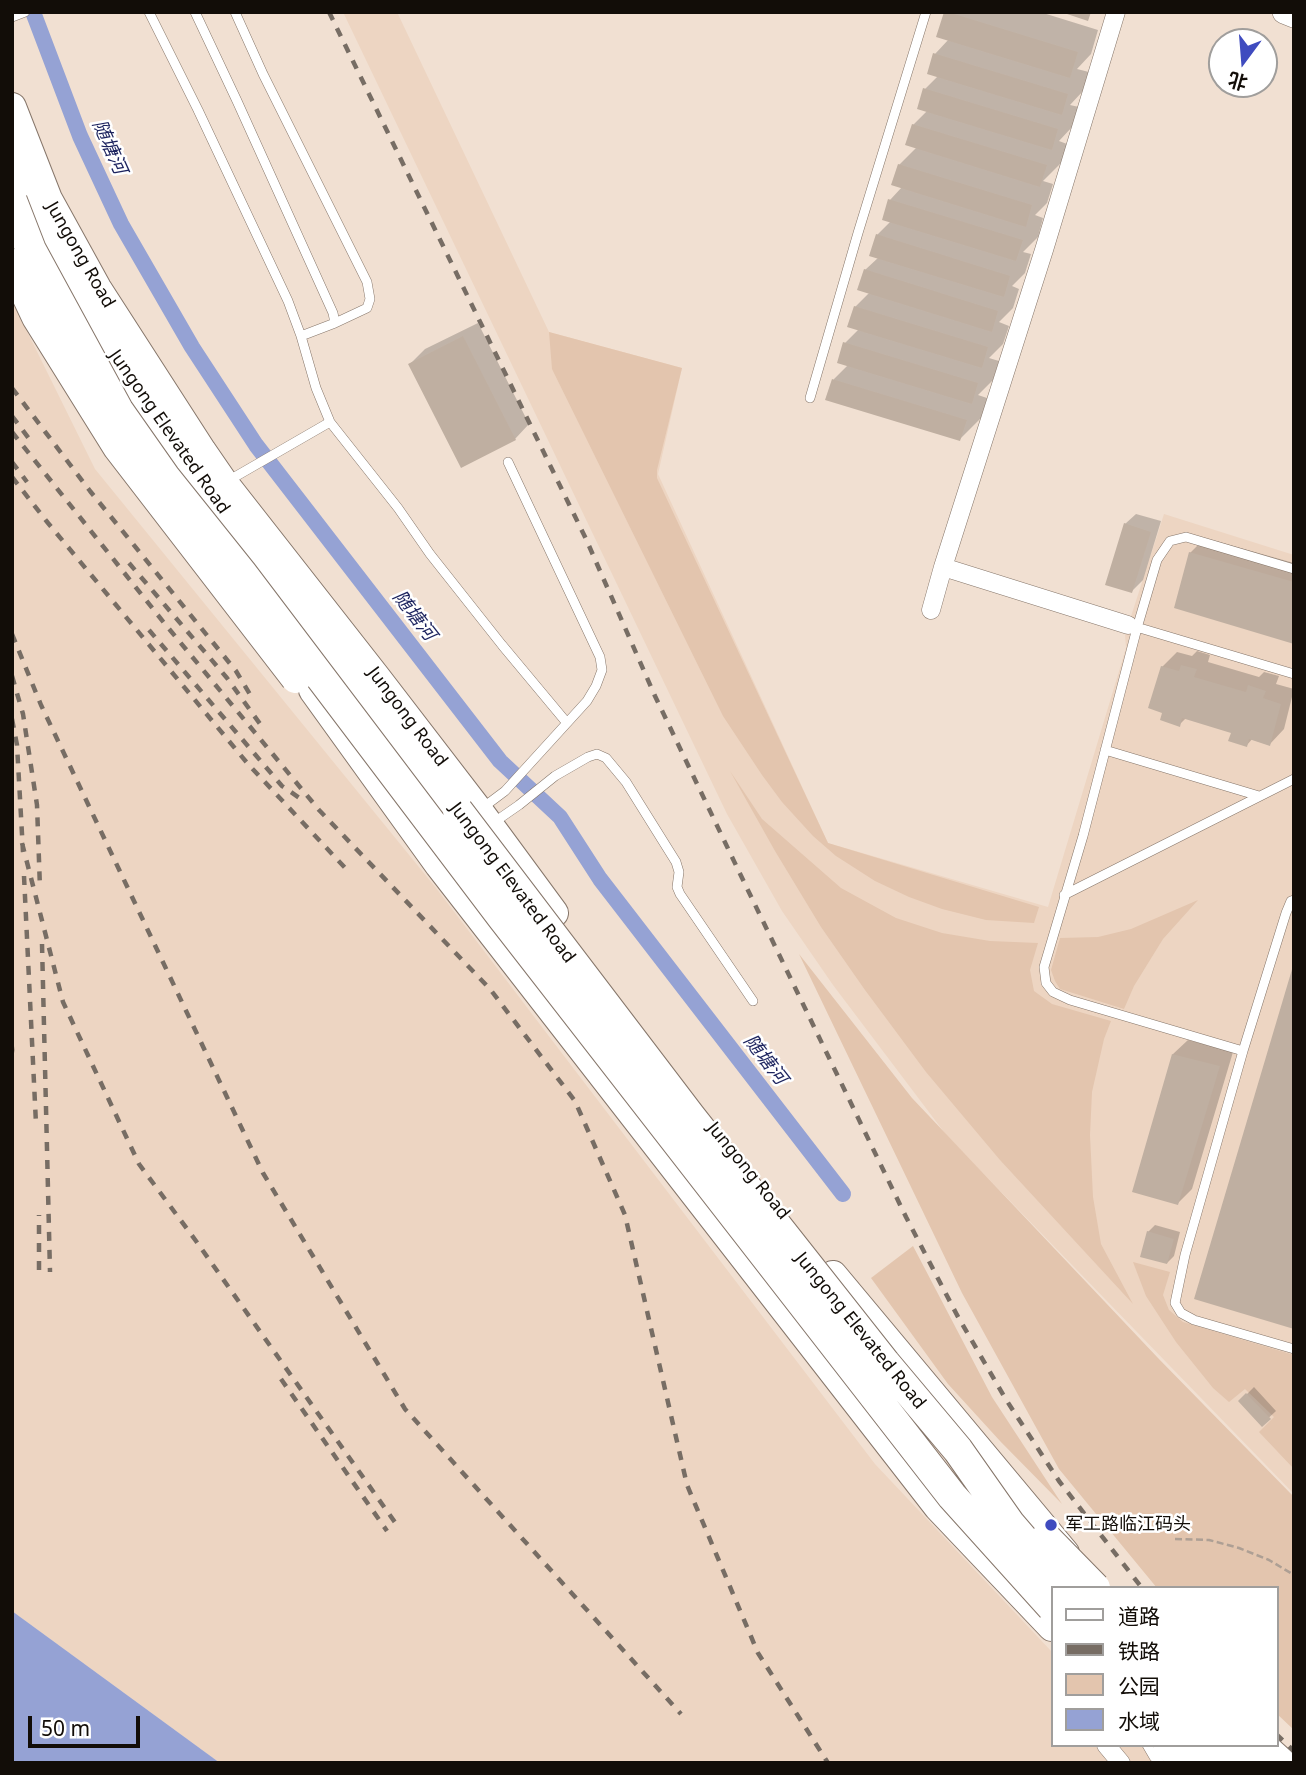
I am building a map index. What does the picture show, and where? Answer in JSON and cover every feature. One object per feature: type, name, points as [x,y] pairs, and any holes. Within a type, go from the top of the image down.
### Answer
[{"type":"highway","name":"Jungong Elevated Road","points":[[12,145],[31,197],[80,300],[125,376],[289,598],[458,811],[690,1116],[885,1363],[958,1450],[1010,1524],[1063,1586]]},
{"type":"highway","name":"Jungong Elevated Road","points":[[12,201],[32,250],[118,410],[165,477],[249,583],[502,917],[953,1496],[1050,1605]]},
{"type":"highway","points":[[12,264],[37,317],[118,447],[370,773],[502,917]]},
{"type":"highway","points":[[958,1450],[1092,1586]]},
{"type":"highway","points":[[1194,1747],[1210,1763]]},
{"type":"highway","points":[[1229,1747],[1245,1763]]},
{"type":"highway","points":[[1263,1747],[1281,1763]]},
{"type":"main road","name":"Jungong Road","points":[[12,107],[48,199],[97,288],[224,483],[376,677],[474,826],[780,1211],[1092,1586]]},
{"type":"main road","points":[[12,230],[66,344],[160,490],[443,850],[938,1507],[1050,1625]]},
{"type":"main road","points":[[1169,1747],[1186,1763]]},
{"type":"main road","points":[[1255,1747],[1271,1763]]},
{"type":"street","points":[[930,610],[1116,12]]},
{"type":"street","points":[[1284,12],[1294,16]]},
{"type":"street","points":[[943,567],[1133,626]]},
{"type":"street","points":[[1108,1747],[1121,1763]]},
{"type":"lane","points":[[149,12],[288,300],[316,388],[330,422],[398,508],[430,554],[567,723]]},
{"type":"lane","points":[[195,12],[333,313],[335,323]]},
{"type":"lane","points":[[234,12],[367,282],[370,299],[367,307],[301,336]]},
{"type":"lane","points":[[810,398],[926,12]]},
{"type":"lane","points":[[224,483],[330,422]]},
{"type":"lane","points":[[474,826],[587,701],[602,670],[600,657],[508,462]]},
{"type":"lane","points":[[1243,1051],[1070,1000],[1053,992],[1046,983],[1044,967],[1083,836],[1133,626],[1157,560],[1170,541],[1186,537],[1294,569]]},
{"type":"lane","points":[[1133,626],[1294,674]]},
{"type":"lane","points":[[1105,750],[1259,796]]},
{"type":"lane","points":[[474,826],[519,805],[555,776],[588,757],[597,754],[606,758],[626,782],[676,862],[679,872],[677,887],[680,894],[753,1001]]},
{"type":"lane","points":[[1064,895],[1294,779]]},
{"type":"lane","points":[[1294,900],[1286,913],[1243,1051],[1185,1255],[1175,1303],[1181,1313],[1194,1320],[1294,1349]]},
{"type":"lane","points":[[1148,1747],[1160,1763]]},
{"type":"path","points":[[1175,1539],[1209,1540],[1239,1548],[1269,1560],[1294,1575]]},
{"type":"shaded area","points":[[343,12],[397,12],[549,332],[682,368],[658,474],[828,843],[1048,907],[1126,648],[1125,635],[1164,514],[1294,555],[1294,1494],[947,1136],[833,985],[782,911],[727,814]]},
{"type":"shaded area","points":[[12,301],[95,469],[436,888],[875,1464],[1050,1650],[1050,1747],[1156,1747],[1173,1763],[220,1763],[12,1611]]},
{"type":"green space","points":[[549,332],[682,368],[657,478],[828,843],[1039,907],[1034,923],[986,920],[942,909],[875,881],[836,856],[813,836],[782,802],[723,716],[552,369]]},
{"type":"green space","points":[[730,771],[762,819],[841,888],[896,918],[942,933],[990,941],[1038,943],[1030,970],[1034,991],[1052,1004],[1111,1021],[1104,1039],[1092,1092],[1090,1135],[1093,1197],[1101,1244],[1133,1304],[1000,1160],[926,1072],[821,927]]},
{"type":"green space","points":[[1198,900],[1163,939],[1134,986],[1124,1009],[1060,989],[1055,981],[1051,970],[1060,938],[1098,937],[1131,929]]},
{"type":"green space","points":[[799,954],[912,1098],[1158,1358],[1294,1497],[1294,1730],[1278,1715],[1278,1586],[1155,1586],[1059,1469],[962,1293]]},
{"type":"green space","points":[[913,1246],[992,1397],[1062,1504],[948,1384],[871,1278]]},
{"type":"green space","points":[[1133,1262],[1170,1272],[1163,1295],[1169,1310],[1183,1322],[1294,1355],[1294,1469],[1259,1432],[1274,1417],[1245,1389],[1229,1402],[1213,1388],[1176,1342],[1146,1296]]},
{"type":"water","points":[[12,1611],[220,1763],[12,1763]]},
{"type":"building","points":[[944,12],[1078,52],[1070,78],[936,37]]},
{"type":"building","points":[[1061,12],[1091,12],[1088,21]]},
{"type":"building","points":[[933,53],[1068,94],[1062,115],[927,74]]},
{"type":"building","points":[[923,88],[1058,129],[1052,150],[917,109]]},
{"type":"building","points":[[912,124],[1047,165],[1040,187],[905,145]]},
{"type":"building","points":[[898,164],[1032,205],[1026,227],[891,185]]},
{"type":"building","points":[[888,199],[1023,240],[1016,261],[882,220]]},
{"type":"building","points":[[876,234],[1010,276],[1004,297],[869,256]]},
{"type":"building","points":[[864,269],[998,311],[992,332],[857,290]]},
{"type":"building","points":[[854,306],[988,347],[982,368],[847,327]]},
{"type":"building","points":[[463,336],[516,440],[461,468],[408,364]]},
{"type":"building","points":[[843,342],[978,383],[972,404],[837,363]]},
{"type":"building","points":[[832,379],[967,420],[960,441],[825,400]]},
{"type":"building","points":[[1124,523],[1151,532],[1132,593],[1105,585]]},
{"type":"building","points":[[1189,552],[1294,582],[1294,644],[1174,608]]},
{"type":"building","points":[[1181,665],[1197,669],[1194,677],[1246,692],[1248,685],[1266,691],[1263,698],[1281,704],[1270,746],[1249,739],[1247,747],[1228,741],[1231,733],[1182,718],[1180,727],[1160,720],[1162,713],[1148,708],[1161,666],[1179,671]]},
{"type":"building","points":[[1294,966],[1294,1329],[1194,1299]]},
{"type":"building","points":[[1172,1054],[1220,1066],[1178,1205],[1132,1192]]},
{"type":"building","points":[[1147,1231],[1174,1239],[1167,1264],[1140,1257]]},
{"type":"building","points":[[1246,1393],[1271,1419],[1262,1427],[1238,1401]]},
{"type":"waterway","name":"随塘河","points":[[33,12],[80,136],[121,224],[192,347],[256,445],[500,761],[560,817],[600,879],[843,1194]]},
{"type":"railway","points":[[329,12],[586,539],[655,696],[906,1217],[957,1315],[1005,1398],[1059,1481],[1140,1586]]},
{"type":"railway","points":[[12,388],[90,491],[236,671],[251,696]]},
{"type":"railway","points":[[12,416],[30,440]]},
{"type":"railway","points":[[12,432],[165,624],[319,810],[490,989],[575,1101],[625,1215],[687,1485],[758,1653],[828,1763]]},
{"type":"railway","points":[[12,462],[27,482]]},
{"type":"railway","points":[[12,477],[248,764],[348,871]]},
{"type":"railway","points":[[129,563],[227,678],[263,728]]},
{"type":"railway","points":[[149,630],[282,786],[304,801]]},
{"type":"railway","points":[[12,634],[41,705],[263,1173],[405,1409],[681,1714]]},
{"type":"railway","points":[[12,676],[23,714],[37,805],[40,888]]},
{"type":"railway","points":[[12,719],[17,745],[23,852]]},
{"type":"railway","points":[[22,843],[63,1002],[139,1164],[399,1528]]},
{"type":"railway","points":[[24,876],[36,1124]]},
{"type":"railway","points":[[42,944],[50,1272]]},
{"type":"railway","points":[[39,1215],[39,1270]]},
{"type":"railway","points":[[281,1379],[387,1531]]},
{"type":"railway","points":[[1278,1736],[1294,1751]]},
{"type":"place","name":"军工路临江码头","points":[[1051,1525]]}]
